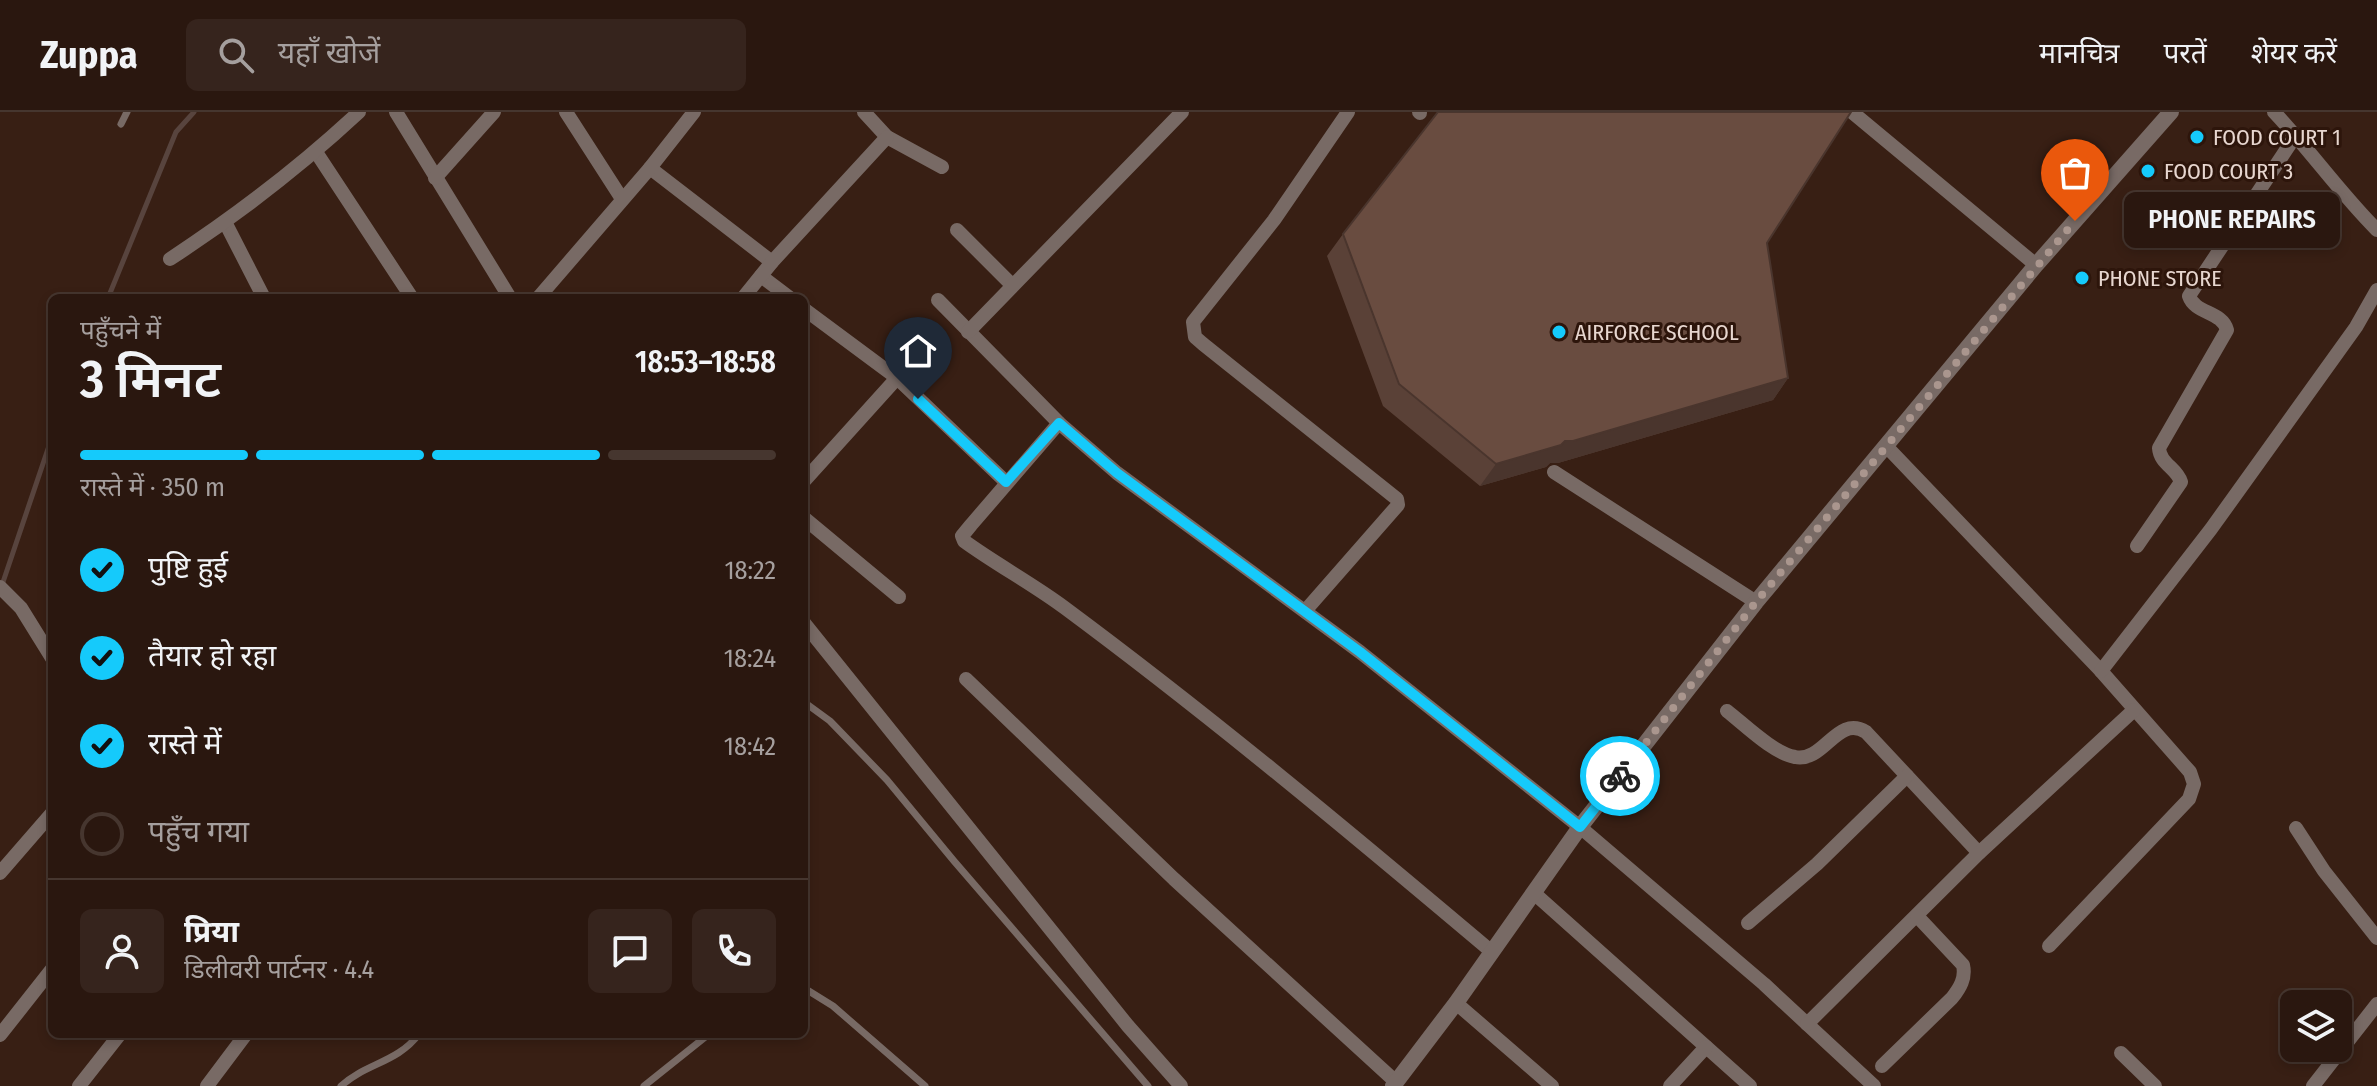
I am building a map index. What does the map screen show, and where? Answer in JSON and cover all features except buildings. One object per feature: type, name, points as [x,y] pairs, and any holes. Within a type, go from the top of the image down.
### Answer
[{"type":"street","points":[[170,259],[225,222],[316,152],[359,112]]},
{"type":"street","points":[[396,112],[508,294]]},
{"type":"street","points":[[435,178],[494,112]]},
{"type":"street","points":[[566,112],[622,199]]},
{"type":"street","points":[[541,294],[694,112]]},
{"type":"street","points":[[864,112],[887,137],[942,167]]},
{"type":"street","points":[[968,332],[1182,112]]},
{"type":"street","points":[[1305,611],[1398,505],[1397,499],[1203,344],[1195,337],[1193,322],[1274,220],[1348,112]]},
{"type":"street","points":[[1852,112],[2036,265]]},
{"type":"street","points":[[966,679],[1394,1084],[1535,894],[1580,827],[1756,602],[2036,265],[2171,112]]},
{"type":"street","points":[[2274,112],[2350,204],[2377,230]]},
{"type":"street","points":[[2137,546],[2181,482],[2176,471],[2163,459],[2159,448],[2227,330],[2222,320],[2194,305],[2189,296],[2296,135]]},
{"type":"street","points":[[746,294],[887,137]]},
{"type":"street","points":[[316,152],[409,294]]},
{"type":"street","points":[[650,168],[772,262]]},
{"type":"street","points":[[225,222],[262,294]]},
{"type":"street","points":[[957,230],[1012,285]]},
{"type":"street","points":[[761,276],[785,294]]},
{"type":"street","points":[[2101,671],[2211,529],[2356,327],[2377,290]]},
{"type":"street","points":[[938,300],[1059,423],[1117,473],[1305,611],[1580,827],[1874,1086]]},
{"type":"street","points":[[808,312],[897,378],[1006,482]]},
{"type":"street","points":[[808,477],[897,378]]},
{"type":"street","points":[[1059,423],[962,536],[964,541],[1062,605],[1177,692],[1285,777],[1492,952]]},
{"type":"street","points":[[1887,447],[2101,671],[2190,772],[2194,784],[2189,799],[2049,946]]},
{"type":"street","points":[[1554,472],[1756,602]]},
{"type":"street","points":[[808,521],[899,597]]},
{"type":"street","points":[[0,587],[13,597],[48,651]]},
{"type":"street","points":[[808,628],[1128,1026],[1181,1086]]},
{"type":"street","points":[[1807,1024],[1979,853],[2134,710]]},
{"type":"street","points":[[1727,711],[1780,752],[1796,758],[1806,758],[1816,753],[1847,728],[1858,727],[1979,853]]},
{"type":"street","points":[[1748,923],[1817,864],[1907,776]]},
{"type":"street","points":[[0,873],[48,818]]},
{"type":"street","points":[[2296,828],[2324,871],[2377,938]]},
{"type":"street","points":[[1535,894],[1750,1086]]},
{"type":"street","points":[[1882,1066],[1952,998],[1962,982],[1963,965],[1917,916]]},
{"type":"street","points":[[0,1035],[48,974]]},
{"type":"street","points":[[1456,1003],[1552,1086]]},
{"type":"street","points":[[2313,1086],[2377,1004]]},
{"type":"street","points":[[79,1086],[117,1038]]},
{"type":"street","points":[[207,1086],[243,1038]]},
{"type":"street","points":[[1670,1086],[1706,1047]]},
{"type":"street","points":[[2121,1053],[2155,1086]]},
{"type":"lane","points":[[121,124],[127,112]]},
{"type":"lane","points":[[808,705],[830,721],[887,780],[1148,1086]]},
{"type":"lane","points":[[808,990],[833,1006],[925,1086]]},
{"type":"lane","points":[[341,1086],[406,1050],[416,1038]]},
{"type":"lane","points":[[644,1086],[704,1038]]},
{"type":"waterway","points":[[110,294],[176,132],[194,112]]},
{"type":"waterway","points":[[1,588],[48,449]]},
{"type":"way so far","points":[[1620,776],[1756,602],[2075,221]]},
{"type":"place","name":"FOOD COURT 1","points":[[2197,137]]},
{"type":"place","name":"FOOD COURT 3","points":[[2148,171]]},
{"type":"place","name":"PHONE REPAIRS","points":[[2075,221]]},
{"type":"place","name":"PHONE STORE","points":[[2082,278]]},
{"type":"place","name":"AIRFORCE SCHOOL","points":[[1559,332]]},
{"type":"route","points":[[918,399],[1006,482],[1059,423],[1117,473],[1360,652],[1580,827],[1620,776]]}]
